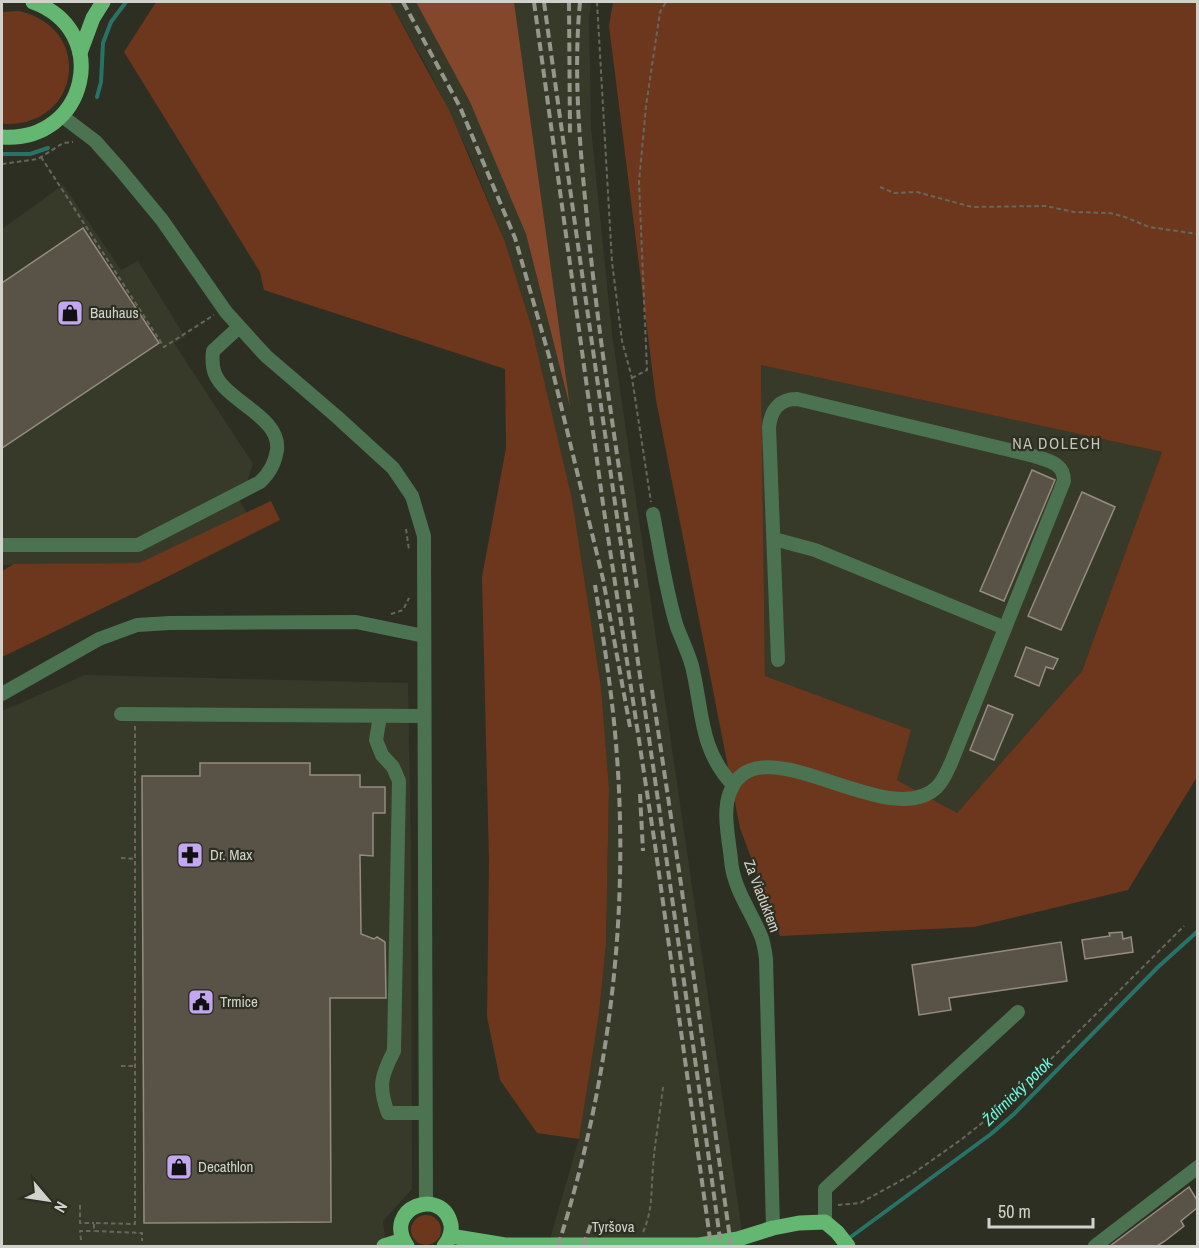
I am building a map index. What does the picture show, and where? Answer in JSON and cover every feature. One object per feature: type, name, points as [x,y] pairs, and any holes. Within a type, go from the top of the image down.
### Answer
[{"type":"main road","points":[[34,2],[64,2]]},
{"type":"main road","points":[[2,136],[34,134],[54,123],[69,107],[79,87],[80,53],[77,42],[56,14],[34,2]]},
{"type":"main road","points":[[80,53],[93,18],[103,2]]},
{"type":"main road","points":[[384,1246],[405,1244],[400,1232],[404,1216],[410,1209],[426,1204]]},
{"type":"main road","name":"Tyršova","points":[[426,1204],[434,1205],[447,1215],[450,1222],[447,1241],[505,1245],[699,1245],[738,1239],[799,1223],[831,1227]]},
{"type":"main road","points":[[831,1227],[848,1246]]},
{"type":"street","points":[[62,116],[95,141],[162,220],[239,327],[266,356],[393,468],[412,496],[424,536],[426,1204]]},
{"type":"street","points":[[2,545],[138,545],[260,482],[268,475],[276,459],[278,442],[262,418],[243,405],[224,387],[215,374],[212,362],[213,351],[239,327]]},
{"type":"street","points":[[653,514],[677,626],[692,665],[704,732],[709,749],[722,774],[734,785],[747,772],[758,767],[771,766],[866,793],[902,799],[928,794],[944,778],[1065,481],[1060,467],[1054,462],[797,399],[788,399],[775,408],[769,427],[778,660]]},
{"type":"street","points":[[774,539],[815,550],[1005,628]]},
{"type":"street","points":[[2,694],[99,639],[137,625],[356,622],[424,636]]},
{"type":"street","points":[[128,715],[423,716]]},
{"type":"street","points":[[380,716],[376,740],[382,755],[393,768],[399,781],[394,1051],[383,1073],[383,1098],[388,1113],[425,1113]]},
{"type":"street","name":"Za Viaduktem","points":[[734,785],[729,793],[727,825],[731,867],[740,893],[762,938],[766,958],[773,1228]]},
{"type":"street","points":[[831,1227],[825,1189],[1018,1012]]},
{"type":"street","points":[[1095,1246],[1197,1167]]},
{"type":"path","points":[[597,2],[612,262],[622,341],[632,378],[653,514]]},
{"type":"path","points":[[632,378],[647,370],[639,182],[651,71],[660,12],[666,2]]},
{"type":"path","points":[[2,164],[40,157],[63,143],[76,142]]},
{"type":"path","points":[[40,157],[164,347],[216,314]]},
{"type":"path","points":[[880,187],[894,193],[917,192],[972,207],[1046,207],[1074,212],[1110,213],[1149,227],[1197,234]]},
{"type":"path","points":[[406,527],[410,554]]},
{"type":"path","points":[[385,615],[400,613],[410,593]]},
{"type":"path","points":[[80,1205],[80,1222],[135,1224],[135,859],[128,715]]},
{"type":"path","points":[[121,858],[135,859]]},
{"type":"path","points":[[832,1205],[860,1203],[879,1194],[911,1175],[962,1139],[1006,1104],[1184,926]]},
{"type":"path","points":[[121,1066],[135,1066]]},
{"type":"path","points":[[630,1246],[649,1219],[663,1087]]},
{"type":"path","points":[[94,1222],[94,1231]]},
{"type":"path","points":[[81,1240],[80,1231],[94,1231],[142,1233],[142,1241]]},
{"type":"shaded area","points":[[156,2],[390,2],[450,112],[505,242],[531,325],[572,499],[601,687],[609,788],[606,944],[599,1014],[579,1139],[537,1133],[500,1080],[487,1017],[489,861],[482,577],[506,448],[505,369],[264,290],[260,272],[124,52]]},
{"type":"shaded area","points":[[390,2],[416,2],[470,102],[491,147],[526,234],[568,398],[514,2],[591,2],[589,19],[591,128],[612,334],[744,1246],[548,1246],[579,1139],[599,1014],[606,944],[609,788],[601,687],[572,499],[531,325],[505,242],[470,156],[428,69]]},
{"type":"shaded area","points":[[416,2],[514,2],[570,407],[526,234],[470,102]]},
{"type":"shaded area","points":[[613,2],[1197,2],[1197,777],[1128,890],[974,927],[780,936],[740,828],[656,400],[609,26]],"holes":[[[761,365],[1162,452],[1082,671],[957,813],[897,780],[911,730],[765,676]]]},
{"type":"shaded area","points":[[19,11],[43,21],[59,36],[68,55],[69,75],[63,94],[50,110],[30,120],[5,124],[2,123],[2,12]]},
{"type":"shaded area","points":[[63,185],[121,270],[138,261],[185,337],[174,343],[253,464],[240,502],[247,513],[139,563],[2,565],[2,229]]},
{"type":"shaded area","points":[[761,365],[1162,452],[1082,671],[957,813],[897,780],[910,730],[765,676]]},
{"type":"shaded area","points":[[271,501],[280,520],[2,657],[2,571],[14,564],[139,563]]},
{"type":"shaded area","points":[[85,675],[408,683],[412,1189],[383,1221],[386,1246],[2,1246],[2,711]]},
{"type":"shaded area","points":[[426,1215],[432,1216],[440,1224],[440,1236],[432,1244],[426,1245],[420,1244],[412,1236],[411,1230],[412,1224],[420,1216]]},
{"type":"building","name":"Bauhaus","points":[[83,228],[159,343],[2,448],[2,283]]},
{"type":"building","points":[[1032,470],[1055,480],[1004,601],[980,591]]},
{"type":"building","points":[[1082,492],[1115,507],[1061,630],[1028,616]]},
{"type":"building","points":[[1026,647],[1058,659],[1053,669],[1046,667],[1039,686],[1015,676]]},
{"type":"building","points":[[988,705],[1013,715],[994,760],[970,750]]},
{"type":"building","points":[[200,763],[310,763],[310,775],[360,775],[360,787],[385,787],[385,813],[373,813],[373,856],[360,855],[361,934],[374,939],[377,937],[385,942],[386,998],[330,998],[331,1222],[144,1223],[142,776],[200,776]]},
{"type":"building","points":[[1122,932],[1123,939],[1131,937],[1133,952],[1085,959],[1082,940]]},
{"type":"building","points":[[1061,942],[1067,981],[949,998],[951,1010],[919,1015],[912,965]]},
{"type":"building","points":[[1189,1187],[1197,1200],[1197,1208],[1181,1221],[1184,1226],[1165,1241],[1157,1246],[1110,1246]]},
{"type":"waterway","points":[[97,97],[101,82],[103,43],[111,22],[126,2]]},
{"type":"waterway","points":[[2,154],[30,154],[48,148]]},
{"type":"waterway","name":"Ždírnický potok","points":[[848,1239],[991,1134],[1014,1114],[1158,967],[1198,931]]},
{"type":"railway","points":[[403,2],[460,107],[515,238],[549,356],[603,579],[630,727]]},
{"type":"railway","points":[[534,2],[603,504],[655,845],[711,1246]]},
{"type":"railway","points":[[544,2],[721,1246]]},
{"type":"railway","points":[[569,2],[570,134]]},
{"type":"railway","points":[[580,2],[577,83],[587,219],[603,358],[637,589]]},
{"type":"railway","points":[[558,1246],[590,1126],[602,1066],[617,942],[620,881],[617,757],[611,692],[595,585]]},
{"type":"railway","points":[[652,690],[731,1246]]},
{"type":"railway","points":[[640,794],[643,851]]},
{"type":"railway","points":[[583,1246],[591,1224]]},
{"type":"place","name":"Bauhaus","points":[[70,313]]},
{"type":"place","name":"Dr. Max","points":[[190,855]]},
{"type":"place","name":"Trmice","points":[[201,1002]]},
{"type":"place","name":"Decathlon","points":[[179,1167]]},
{"type":"district","name":"NA DOLECH","points":[[1057,443]]}]
